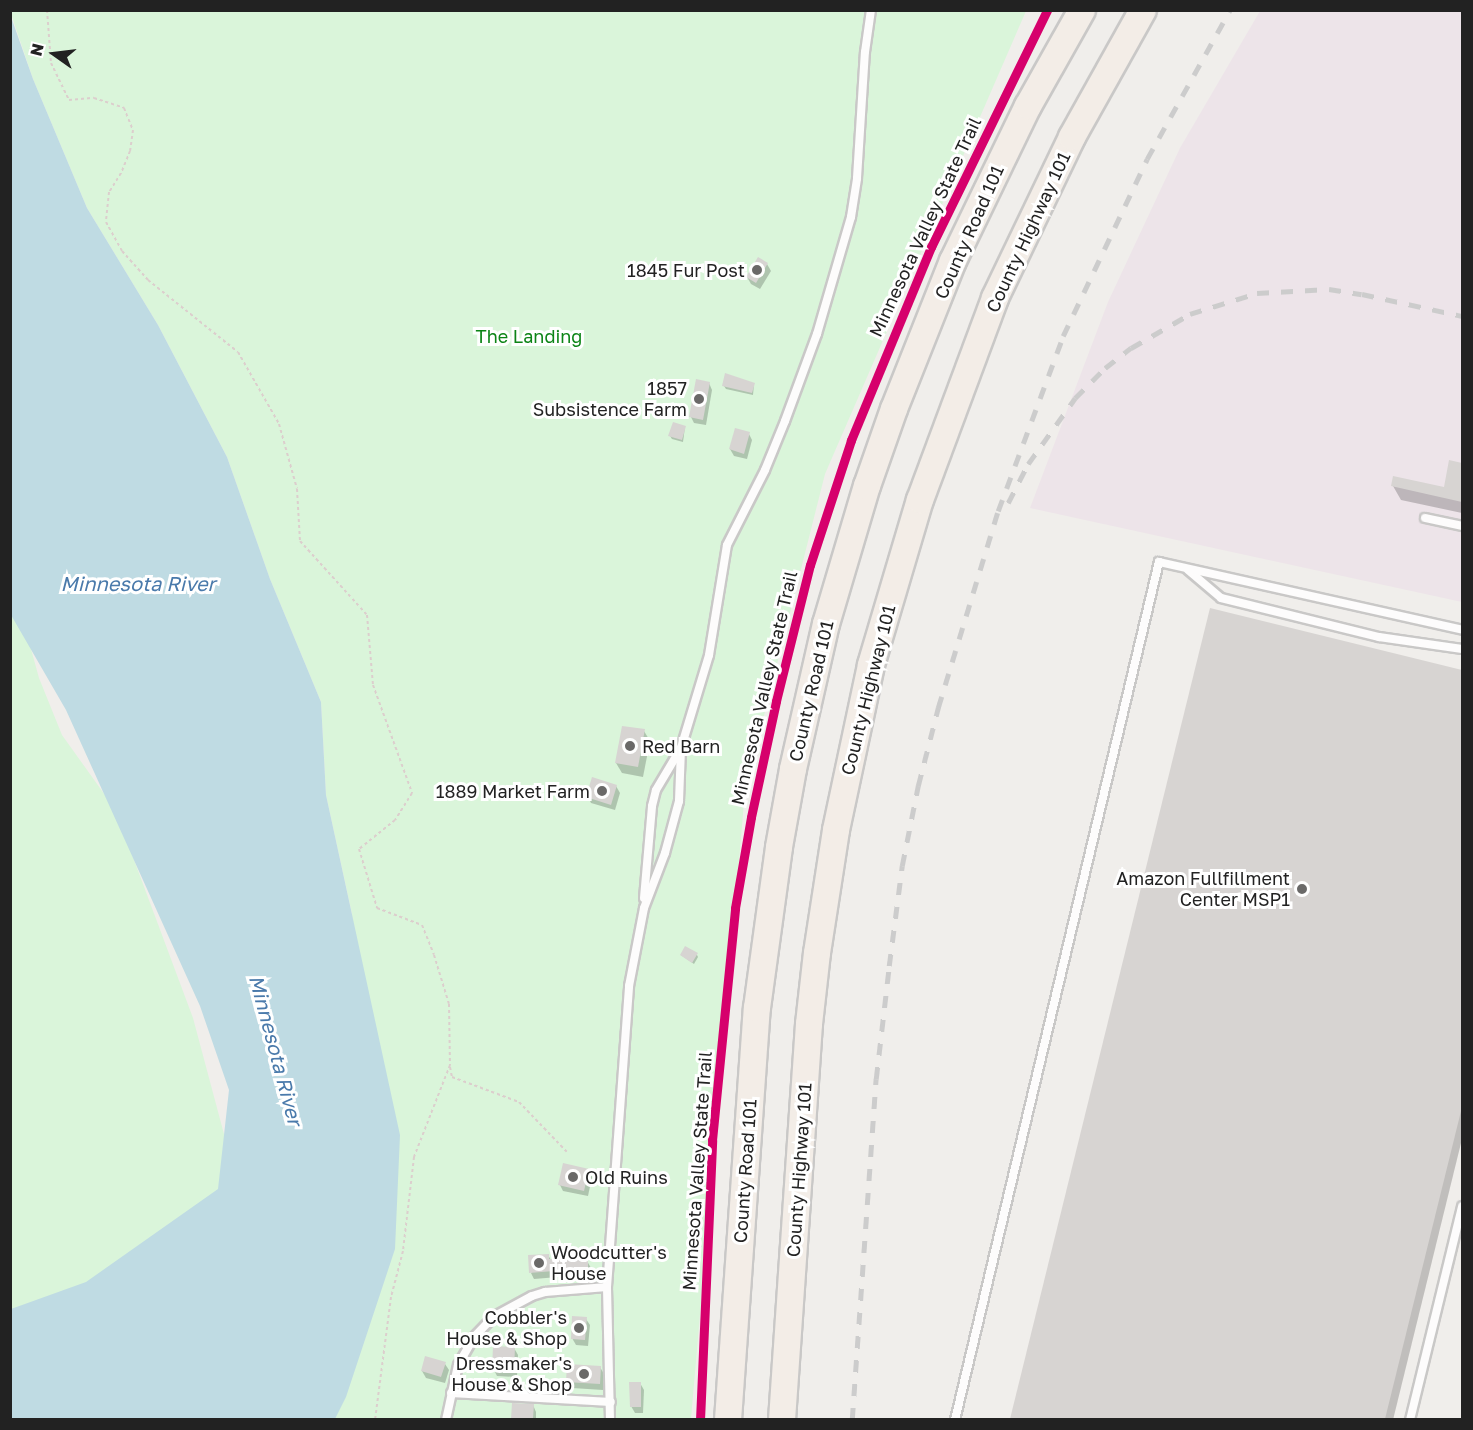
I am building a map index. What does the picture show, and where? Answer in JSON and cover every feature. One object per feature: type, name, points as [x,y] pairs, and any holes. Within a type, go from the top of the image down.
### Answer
[{"type":"main road","name":"County Road 101","points":[[728,1419],[757,1008],[781,836],[810,688],[826,624],[867,486],[894,409],[953,261],[1028,106],[1082,10]]},
{"type":"main road","name":"County Highway 101","points":[[782,1419],[809,1024],[817,953],[847,773],[872,665],[920,500],[995,298],[1072,137],[1143,10]]},
{"type":"lane","points":[[610,1419],[607,1287],[629,986],[644,908],[652,806],[656,790],[681,748],[709,654],[727,545],[761,480],[785,421],[817,334],[851,217],[857,178],[865,52],[871,10]]},
{"type":"lane","points":[[1425,518],[1462,526]]},
{"type":"lane","points":[[955,1419],[1160,562],[1462,630]]},
{"type":"lane","points":[[1186,568],[1221,598],[1378,637],[1462,649]]},
{"type":"lane","points":[[644,908],[665,853],[679,801],[681,748]]},
{"type":"lane","points":[[1410,1419],[1462,1206]]},
{"type":"lane","points":[[446,1419],[458,1365],[466,1349],[493,1317],[532,1296],[545,1292],[607,1287]]},
{"type":"lane","points":[[451,1393],[610,1402]]},
{"type":"path","points":[[47,10],[51,63],[69,100],[94,98],[124,108],[133,130],[130,151],[122,172],[109,192],[106,222],[122,252],[148,280],[238,352],[279,424],[297,489],[300,541],[366,615],[373,685],[412,793],[395,820],[359,849],[377,908],[422,926],[434,955],[449,1004],[452,1077],[519,1102],[567,1152]]},
{"type":"path","points":[[375,1419],[391,1297],[404,1246],[414,1157],[450,1065]]},
{"type":"shaded area","points":[[1260,11],[1462,11],[1462,602],[1030,508],[1108,302],[1180,148]]},
{"type":"green space","name":"The Landing","points":[[10,11],[1026,11],[825,474],[745,791],[691,1419],[332,1419],[352,914],[326,795],[321,702],[270,579],[227,457],[158,325],[87,208],[33,79]]},
{"type":"green space","points":[[10,573],[39,678],[62,735],[115,809],[193,1018],[232,1164],[243,1291],[11,1419]]},
{"type":"water","name":"Minnesota River","points":[[10,14],[33,79],[87,208],[158,325],[227,457],[270,579],[321,702],[326,795],[400,1135],[395,1249],[346,1397],[335,1419],[11,1419],[11,1309],[86,1282],[218,1189],[229,1090],[200,1006],[66,710],[11,615]]},
{"type":"building","name":"1845 Fur Post","points":[[758,257],[768,263],[756,283],[746,277]]},
{"type":"building","points":[[725,373],[755,383],[752,393],[722,386]]},
{"type":"building","name":"1857 Subsistence Farm","points":[[696,379],[710,382],[703,420],[689,417]]},
{"type":"building","points":[[673,422],[686,426],[682,440],[668,436]]},
{"type":"building","points":[[735,428],[750,432],[744,454],[729,449]]},
{"type":"building","points":[[1449,460],[1462,463],[1462,502],[1391,486],[1393,476],[1444,487]]},
{"type":"building","name":"Amazon Fullfillment Center MSP1","points":[[1210,608],[1462,670],[1462,1107],[1385,1419],[1010,1419]]},
{"type":"building","name":"Red Barn","points":[[622,726],[645,729],[638,767],[615,763]]},
{"type":"building","name":"1889 Market Farm","points":[[592,777],[617,785],[611,805],[586,797]]},
{"type":"building","points":[[685,946],[698,953],[692,963],[680,955]]},
{"type":"building","name":"Old Ruins","points":[[563,1163],[589,1169],[584,1191],[558,1185]]},
{"type":"building","points":[[549,1254],[549,1259],[588,1260],[588,1273],[566,1272],[566,1270],[529,1273],[528,1255]]},
{"type":"building","name":"Cobbler's House & Shop","points":[[572,1316],[587,1317],[585,1340],[571,1339]]},
{"type":"building","points":[[493,1346],[515,1347],[514,1371],[492,1370]]},
{"type":"building","points":[[425,1356],[446,1362],[441,1377],[421,1371]]},
{"type":"building","name":"Dressmaker's House & Shop","points":[[567,1364],[601,1366],[600,1384],[566,1382]]},
{"type":"building","points":[[629,1382],[641,1382],[641,1407],[630,1407]]},
{"type":"building","points":[[512,1403],[534,1404],[533,1419],[511,1419]]},
{"type":"railway","points":[[852,1420],[876,1079],[889,966],[902,866],[918,786],[938,708],[998,511],[1063,336],[1147,159],[1230,10]]},
{"type":"railway","points":[[1008,503],[1028,464],[1075,398],[1105,368],[1131,348],[1190,314],[1257,293],[1329,289],[1462,316]]},
{"type":"cycle path","name":"Minnesota Valley State Trail","points":[[700,1420],[712,1140],[735,908],[751,817],[776,701],[810,565],[851,440],[931,247],[1047,10]]},
{"type":"place","name":"1845 Fur Post","points":[[757,270]]},
{"type":"place","name":"1857 Subsistence Farm","points":[[699,399]]},
{"type":"place","name":"Red Barn","points":[[630,746]]},
{"type":"place","name":"1889 Market Farm","points":[[602,791]]},
{"type":"place","name":"Amazon Fullfillment Center MSP1","points":[[1302,889]]},
{"type":"place","name":"Old Ruins","points":[[573,1177]]},
{"type":"place","name":"Woodcutter's House","points":[[539,1263]]},
{"type":"place","name":"Cobbler's House & Shop","points":[[579,1328]]},
{"type":"place","name":"Dressmaker's House & Shop","points":[[584,1374]]}]
